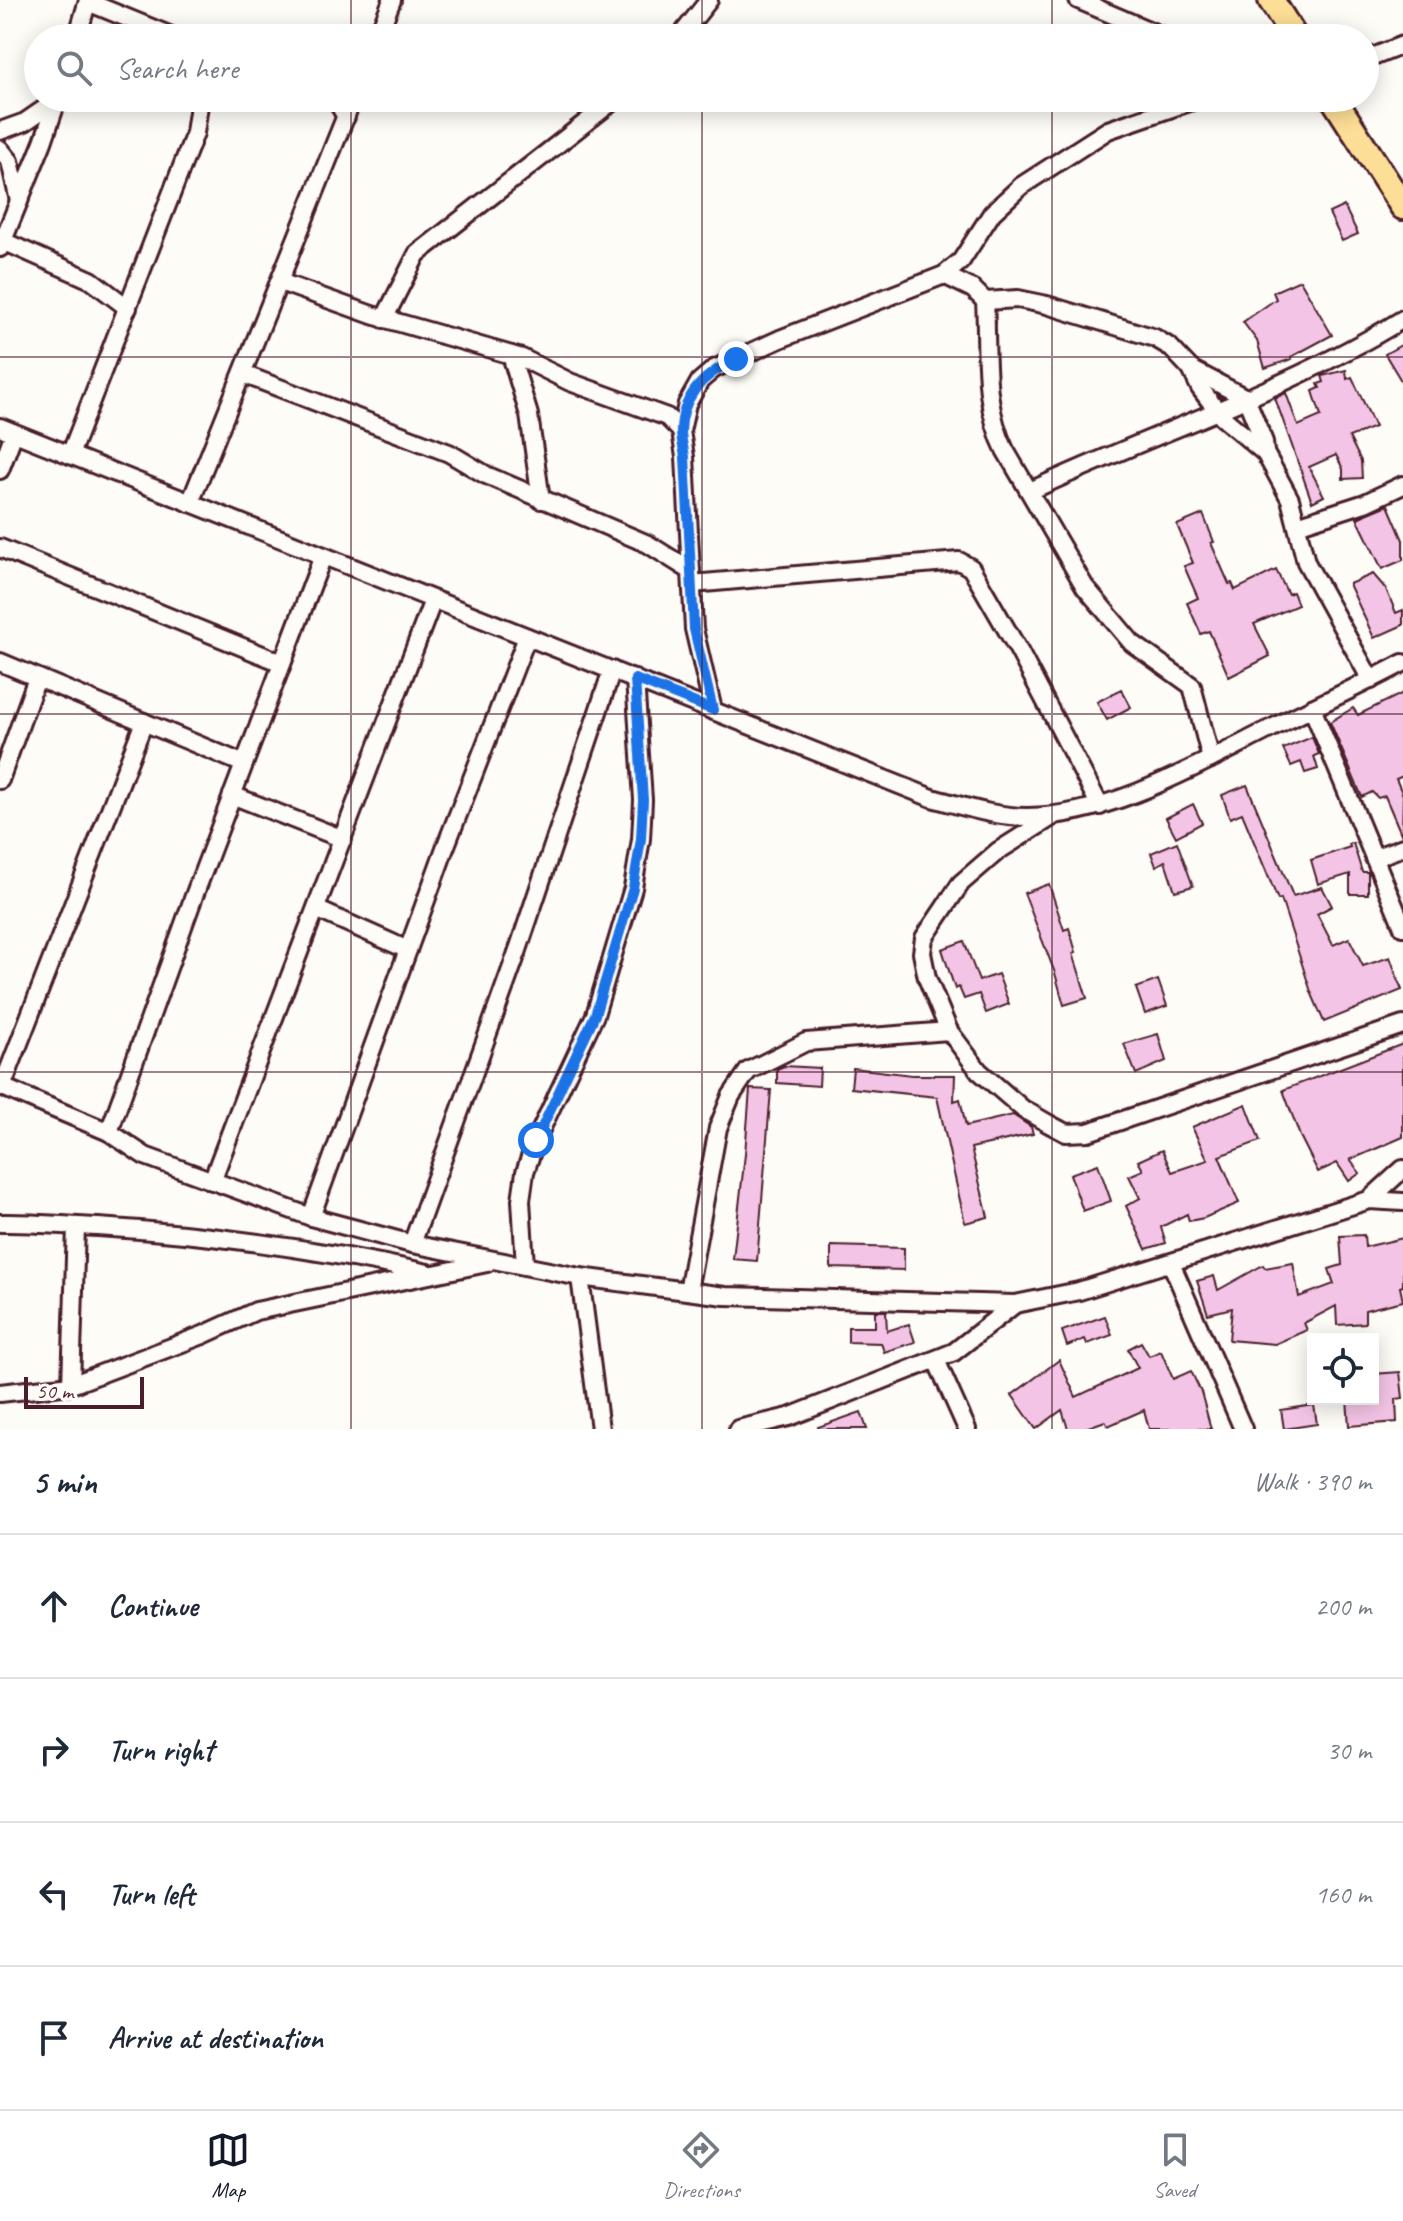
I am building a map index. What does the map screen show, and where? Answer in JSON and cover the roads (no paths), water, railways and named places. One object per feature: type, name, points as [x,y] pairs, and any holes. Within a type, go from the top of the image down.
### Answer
[{"type":"main road","points":[[1271,0],[1286,24]]},
{"type":"main road","points":[[1342,112],[1403,207]]},
{"type":"street","points":[[383,24],[392,0]]},
{"type":"street","points":[[690,24],[709,0]]},
{"type":"street","points":[[1078,0],[1134,24]]},
{"type":"street","points":[[81,24],[88,1],[143,24]]},
{"type":"street","points":[[1379,54],[1403,45]]},
{"type":"street","points":[[0,131],[25,122],[39,112]]},
{"type":"street","points":[[52,112],[1,244],[91,280],[128,308]]},
{"type":"street","points":[[70,455],[195,133],[198,112]]},
{"type":"street","points":[[343,112],[346,117]]},
{"type":"street","points":[[190,503],[348,112]]},
{"type":"street","points":[[384,319],[417,254],[599,112]]},
{"type":"street","points":[[713,710],[694,629],[681,431],[687,404],[700,381],[714,369],[780,339],[944,275],[961,261],[992,213],[1021,186],[1108,130],[1160,112]]},
{"type":"street","points":[[0,149],[10,161],[19,201]]},
{"type":"street","points":[[944,275],[973,289],[985,301],[989,405],[995,430],[1085,587],[1132,643],[1192,686],[1211,759]]},
{"type":"street","points":[[280,282],[384,319],[511,355],[570,382],[667,417],[681,431]]},
{"type":"street","points":[[985,301],[1018,299],[1155,338],[1170,347],[1191,369],[1217,411],[1265,453],[1290,499],[1306,562],[1371,680]]},
{"type":"street","points":[[1030,491],[1281,384],[1403,319]]},
{"type":"street","points":[[511,355],[529,415],[541,500]]},
{"type":"street","points":[[1191,369],[1246,398],[1264,442],[1265,453]]},
{"type":"street","points":[[243,374],[449,453],[486,475],[648,544],[691,578],[959,561],[971,568],[1013,639],[1100,806]]},
{"type":"street","points":[[0,470],[7,430],[932,798],[991,814],[1026,817],[1100,806],[1211,759],[1403,663]]},
{"type":"street","points":[[1297,525],[1365,503],[1403,485]]},
{"type":"street","points":[[0,548],[282,663]]},
{"type":"street","points":[[109,1132],[323,556]]},
{"type":"street","points":[[212,1181],[433,600]]},
{"type":"street","points":[[311,1217],[527,637]]},
{"type":"street","points":[[0,662],[244,764]]},
{"type":"street","points":[[412,1244],[518,950],[612,670]]},
{"type":"street","points":[[0,780],[37,678]]},
{"type":"street","points":[[525,1266],[521,1200],[525,1172],[536,1140],[595,1015],[633,888],[641,839],[643,800],[635,679]]},
{"type":"street","points":[[1312,708],[1403,927]]},
{"type":"street","points":[[144,722],[1,1087],[109,1132],[145,1156],[311,1217],[412,1244],[580,1277],[725,1296],[1015,1304],[1079,1291],[1369,1200],[1403,1202]]},
{"type":"street","points":[[232,795],[343,839]]},
{"type":"street","points":[[1057,814],[998,851],[961,883],[924,938],[922,953],[927,978],[949,1031],[979,1071],[1023,1109],[1066,1133],[1088,1132],[1403,1025]]},
{"type":"street","points":[[1374,858],[1403,847]]},
{"type":"street","points":[[316,909],[408,950]]},
{"type":"street","points":[[688,1291],[718,1128],[731,1096],[748,1071],[806,1042],[949,1031]]},
{"type":"street","points":[[1369,1200],[1403,1169]]},
{"type":"street","points":[[0,1223],[248,1240],[367,1259],[433,1274]]},
{"type":"street","points":[[71,1385],[76,1226]]},
{"type":"street","points":[[0,1393],[71,1385],[192,1340],[256,1311],[496,1261]]},
{"type":"street","points":[[1171,1263],[1243,1429]]},
{"type":"street","points":[[580,1277],[600,1429]]},
{"type":"street","points":[[738,1429],[789,1417],[954,1352],[1015,1304]]},
{"type":"street","points":[[936,1360],[967,1429]]}]
